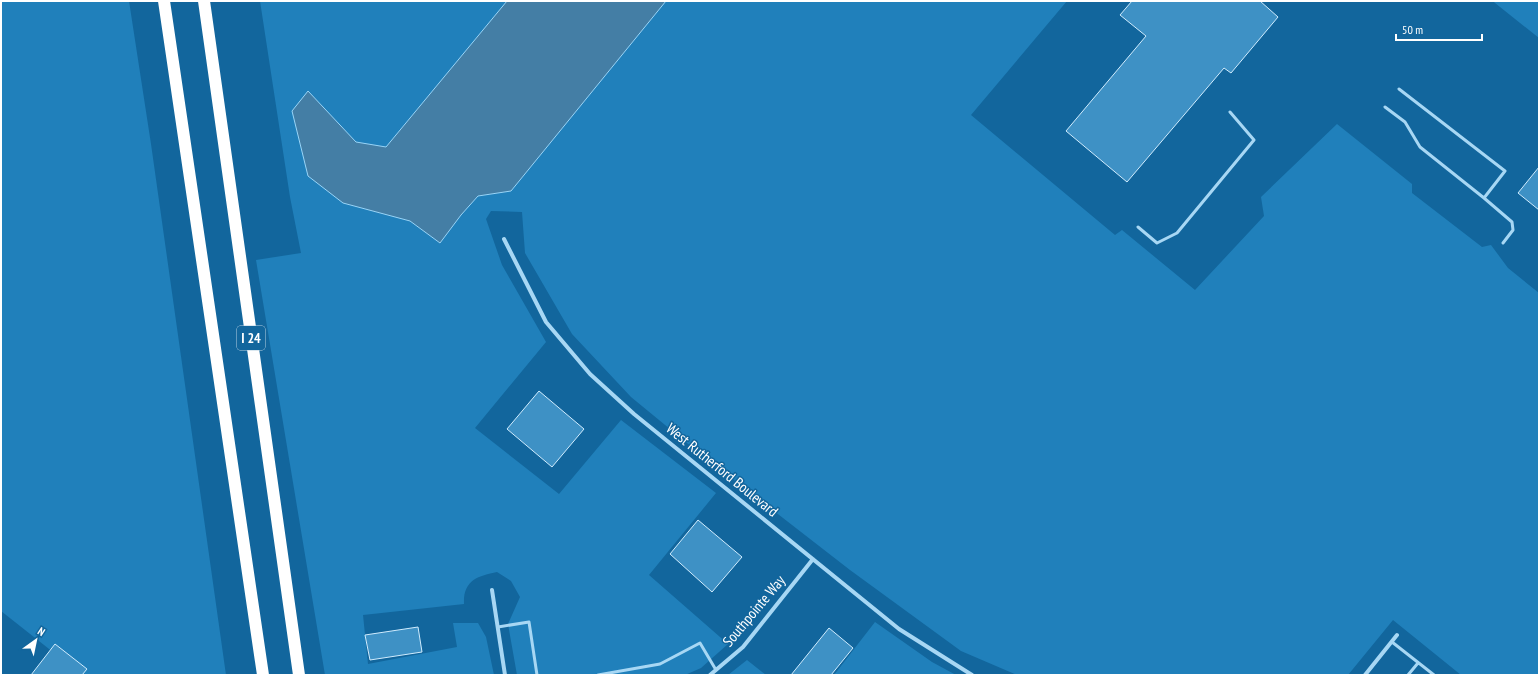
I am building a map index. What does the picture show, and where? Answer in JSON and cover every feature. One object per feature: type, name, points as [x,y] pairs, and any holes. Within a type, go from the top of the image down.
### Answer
[{"type":"highway","name":"I 24","points":[[164,1],[263,675]]},
{"type":"highway","name":"I 24","points":[[204,1],[299,675]]},
{"type":"street","name":"West Rutherford Boulevard","points":[[504,239],[546,322],[590,374],[634,414],[900,628],[972,675]]},
{"type":"street","name":"Southpointe Way","points":[[710,675],[743,647],[813,559]]},
{"type":"street","points":[[492,590],[506,675]]},
{"type":"street","points":[[1365,675],[1397,635]]},
{"type":"lane","points":[[1399,89],[1505,171],[1484,198]]},
{"type":"lane","points":[[1385,107],[1405,122],[1420,147],[1512,222],[1513,230],[1503,243]]},
{"type":"lane","points":[[1138,227],[1157,243],[1177,233],[1254,140],[1230,112]]},
{"type":"lane","points":[[498,627],[529,622],[537,675]]},
{"type":"lane","points":[[1392,642],[1434,675]]},
{"type":"lane","points":[[598,675],[660,664],[700,643],[716,670]]},
{"type":"lane","points":[[1408,675],[1418,663]]},
{"type":"shaded area","points":[[1,1],[129,1],[151,144],[226,675],[82,675],[1,611]]},
{"type":"shaded area","points":[[260,1],[507,1],[386,147],[356,142],[308,91],[343,203],[410,221],[440,243],[461,215],[478,196],[511,191],[666,1],[1067,1],[971,115],[1115,235],[1122,230],[1195,290],[1264,216],[1261,197],[1337,124],[1412,184],[1412,193],[1482,247],[1491,245],[1508,268],[1539,293],[1539,675],[1461,675],[1393,620],[1348,675],[1017,675],[961,651],[850,570],[698,452],[631,397],[572,334],[525,253],[522,212],[491,211],[486,219],[502,265],[546,342],[475,428],[559,494],[621,420],[716,493],[649,575],[728,644],[701,668],[685,675],[517,675],[508,624],[520,597],[511,581],[497,572],[484,575],[473,580],[466,589],[464,604],[363,615],[368,664],[457,647],[453,623],[478,623],[486,637],[494,675],[325,675],[256,260],[301,253],[290,197]]},
{"type":"shaded area","points":[[507,1],[666,1],[511,191],[478,196],[461,215],[440,243],[410,221],[343,203],[308,176],[292,111],[308,91],[356,142],[386,147]]},
{"type":"shaded area","points":[[1493,1],[1539,1],[1539,38],[1495,3]]},
{"type":"shaded area","points":[[875,622],[932,662],[956,675],[834,675]]},
{"type":"shaded area","points":[[747,660],[766,675],[728,675]]},
{"type":"building","points":[[1132,1],[1260,1],[1278,17],[1231,73],[1224,68],[1127,182],[1066,131],[1146,36],[1120,15]]},
{"type":"building","points":[[1539,167],[1539,210],[1518,193]]},
{"type":"building","points":[[539,391],[584,429],[552,467],[507,429]]},
{"type":"building","points":[[698,520],[742,557],[712,592],[670,554]]},
{"type":"building","points":[[418,627],[422,652],[370,660],[365,635]]},
{"type":"building","points":[[829,628],[853,648],[831,675],[791,675]]},
{"type":"building","points":[[55,644],[87,669],[82,675],[31,675]]}]
